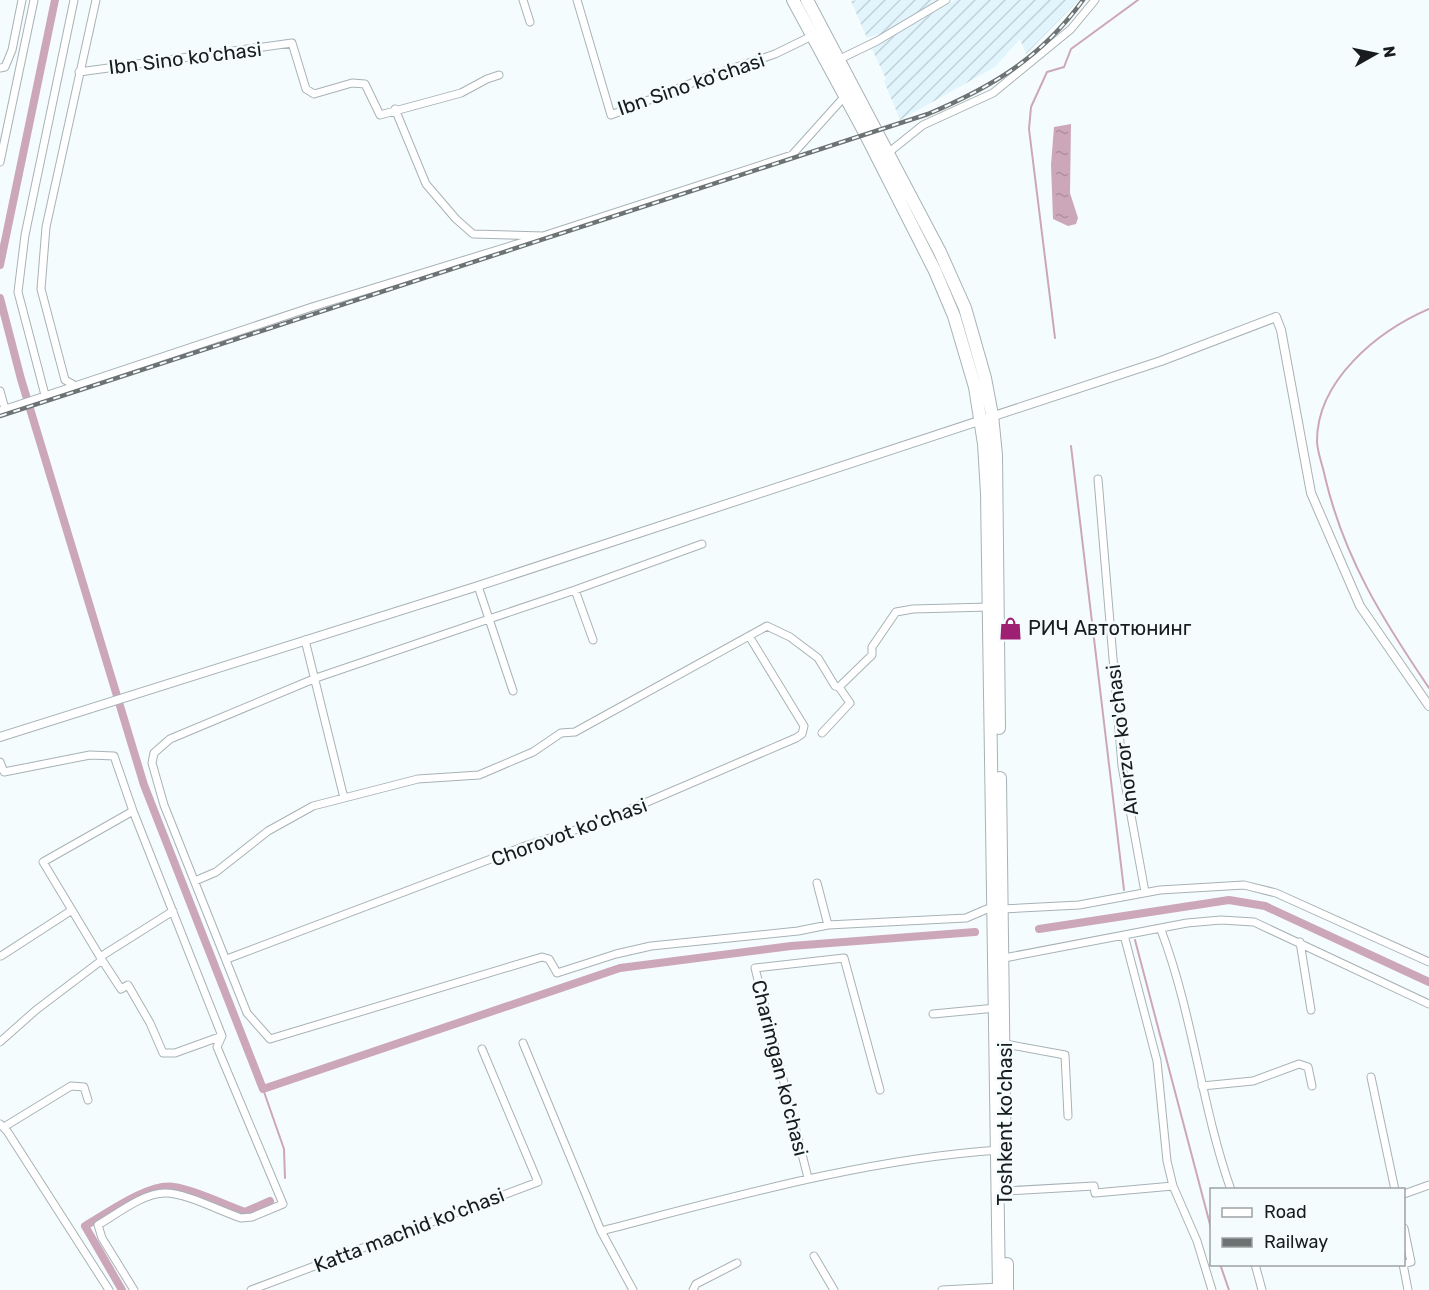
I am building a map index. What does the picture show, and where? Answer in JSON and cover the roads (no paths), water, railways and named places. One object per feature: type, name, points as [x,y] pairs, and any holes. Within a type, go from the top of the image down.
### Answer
[{"type":"highway","points":[[793,0],[845,96],[946,298],[967,354],[986,416],[988,607],[1000,959]]},
{"type":"highway","points":[[807,0],[940,252],[974,332],[986,416],[998,530],[999,909]]},
{"type":"highway","name":"Toshkent ko'chasi","points":[[1000,959],[996,1008],[1001,1150],[1002,1289]]},
{"type":"highway","name":"Toshkent ko'chasi","points":[[1000,959],[1005,1044],[1001,1150],[1005,1191],[1002,1289]]},
{"type":"street","points":[[0,68],[5,67],[12,50],[22,0]]},
{"type":"street","points":[[0,162],[34,0]]},
{"type":"street","points":[[45,395],[18,292],[25,235],[74,0]]},
{"type":"street","points":[[74,385],[65,380],[41,289],[46,226],[96,0]]},
{"type":"street","points":[[523,0],[530,22]]},
{"type":"street","name":"Ibn Sino ko'chasi","points":[[577,0],[610,115],[707,77],[775,54],[812,36]]},
{"type":"street","points":[[840,59],[877,41],[946,0]]},
{"type":"street","points":[[888,153],[923,125],[993,93],[1071,29],[1095,0]]},
{"type":"street","name":"Ibn Sino ko'chasi","points":[[79,72],[292,43],[306,89],[315,94],[352,83],[365,84],[380,115],[395,109]]},
{"type":"street","points":[[499,75],[461,93],[395,109],[426,183],[473,234],[543,236]]},
{"type":"street","points":[[0,391],[3,410],[74,385],[792,155],[845,96]]},
{"type":"street","points":[[0,737],[478,586],[986,416],[1161,361],[1276,317],[1281,330],[1311,494],[1360,606],[1429,706]]},
{"type":"street","name":"Anorzor ko'chasi","points":[[1098,479],[1122,766],[1145,892]]},
{"type":"street","points":[[702,544],[575,590],[316,678],[170,739],[154,753],[152,763],[164,805],[247,1013],[270,1039],[542,957],[549,959],[557,973],[616,954],[651,946],[828,926],[966,918],[999,909],[1079,905],[1145,892],[1219,885],[1262,888],[1429,962]]},
{"type":"street","points":[[478,586],[513,691]]},
{"type":"street","points":[[575,590],[593,640]]},
{"type":"street","points":[[839,687],[872,656],[872,647],[890,617],[896,612],[913,609],[988,607]]},
{"type":"street","points":[[195,881],[216,872],[268,831],[313,806],[418,779],[479,775],[513,762],[561,733],[575,732],[767,626],[790,637],[818,658],[835,686],[839,687],[850,703],[822,733]]},
{"type":"street","name":"Chorovot ko'chasi","points":[[227,959],[525,846],[613,817],[796,738],[802,734],[804,726],[750,636]]},
{"type":"street","points":[[305,640],[344,798]]},
{"type":"street","points":[[0,762],[4,772],[90,755],[114,756],[133,811],[222,1036]]},
{"type":"street","points":[[133,811],[43,862],[121,989],[128,985],[164,1053],[175,1053],[222,1036]]},
{"type":"street","points":[[817,883],[828,926]]},
{"type":"street","points":[[1,956],[72,910]]},
{"type":"street","points":[[0,1042],[36,1010],[101,959],[172,911]]},
{"type":"street","points":[[1000,959],[1161,930],[1187,923],[1221,920],[1254,922],[1429,1004]]},
{"type":"street","points":[[1161,930],[1176,969],[1202,1086],[1230,1188]]},
{"type":"street","points":[[1124,935],[1157,1061],[1167,1161],[1173,1186],[1197,1241],[1212,1290]]},
{"type":"street","points":[[1300,942],[1311,1010]]},
{"type":"street","name":"Charimgan ko'chasi","points":[[808,1178],[755,968],[844,958],[880,1090]]},
{"type":"street","points":[[933,1014],[996,1008]]},
{"type":"street","points":[[134,1290],[102,1238],[98,1225],[123,1210],[148,1197],[165,1193],[241,1218],[252,1217],[283,1204],[216,1047],[222,1036]]},
{"type":"street","points":[[523,1043],[601,1231],[633,1290]]},
{"type":"street","points":[[1005,1044],[1065,1055],[1068,1116]]},
{"type":"street","name":"Katta machid ko'chasi","points":[[251,1290],[538,1182],[482,1049]]},
{"type":"street","points":[[1202,1086],[1253,1081],[1299,1064],[1308,1067],[1312,1086]]},
{"type":"street","points":[[1371,1077],[1395,1188]]},
{"type":"street","points":[[88,1100],[84,1087],[71,1086],[2,1126],[109,1290]]},
{"type":"street","name":"Charimgan ko'chasi","points":[[601,1231],[808,1178],[933,1155],[1001,1150]]},
{"type":"street","points":[[1405,1194],[1429,1185]]},
{"type":"street","points":[[1005,1191],[1094,1186],[1095,1193],[1173,1186]]},
{"type":"street","points":[[1405,1233],[1411,1262],[1405,1264]]},
{"type":"street","points":[[814,1256],[834,1290]]},
{"type":"street","points":[[693,1290],[696,1284],[737,1263]]},
{"type":"street","points":[[1255,1266],[1262,1290]]},
{"type":"street","points":[[1403,1266],[1408,1290]]},
{"type":"street","points":[[942,1290],[1002,1289]]},
{"type":"water","points":[[1071,124],[1070,193],[1078,218],[1076,224],[1068,226],[1053,219],[1051,165],[1054,127]]},
{"type":"waterway","points":[[0,265],[55,0]]},
{"type":"waterway","points":[[1055,338],[1029,129],[1031,107],[1047,72],[1064,67],[1071,49],[1138,0]]},
{"type":"waterway","points":[[0,298],[21,379],[144,785],[263,1089],[620,968],[791,946],[975,932]]},
{"type":"waterway","points":[[1429,309],[1390,330],[1354,360],[1339,378],[1327,398],[1320,419],[1317,441],[1333,507],[1354,561],[1381,613],[1429,688]]},
{"type":"waterway","points":[[1071,446],[1124,890]]},
{"type":"waterway","points":[[1039,929],[1229,900],[1265,906],[1429,982]]},
{"type":"waterway","points":[[1135,940],[1210,1224]]},
{"type":"waterway","points":[[263,1089],[284,1149],[285,1178]]},
{"type":"waterway","points":[[122,1290],[85,1226],[116,1207],[141,1194],[164,1187],[192,1191],[245,1212],[270,1201]]},
{"type":"waterway","points":[[1221,1266],[1229,1290]]},
{"type":"railway","points":[[0,416],[928,114],[973,93],[1014,69],[1050,38],[1083,0]]},
{"type":"place","name":"РИЧ Автотюнинг","points":[[1010,628]]}]
